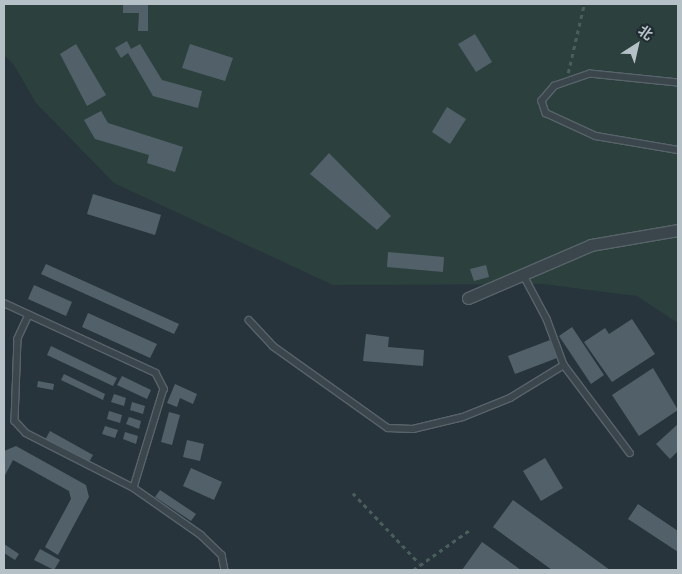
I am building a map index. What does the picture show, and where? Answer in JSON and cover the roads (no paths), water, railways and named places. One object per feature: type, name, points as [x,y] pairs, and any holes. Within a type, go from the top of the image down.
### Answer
[{"type":"street","points":[[468,298],[592,245],[678,230]]},
{"type":"lane","points":[[678,84],[590,74],[555,86],[542,101],[546,113],[596,136],[678,150]]},
{"type":"lane","points":[[523,274],[547,320],[564,365],[630,453]]},
{"type":"lane","points":[[4,303],[156,373],[164,389],[134,488]]},
{"type":"lane","points":[[29,315],[18,339],[15,421],[26,433],[134,488],[201,535],[222,555],[226,570]]},
{"type":"lane","points":[[249,320],[273,346],[388,428],[413,429],[463,417],[510,398],[564,365]]}]
